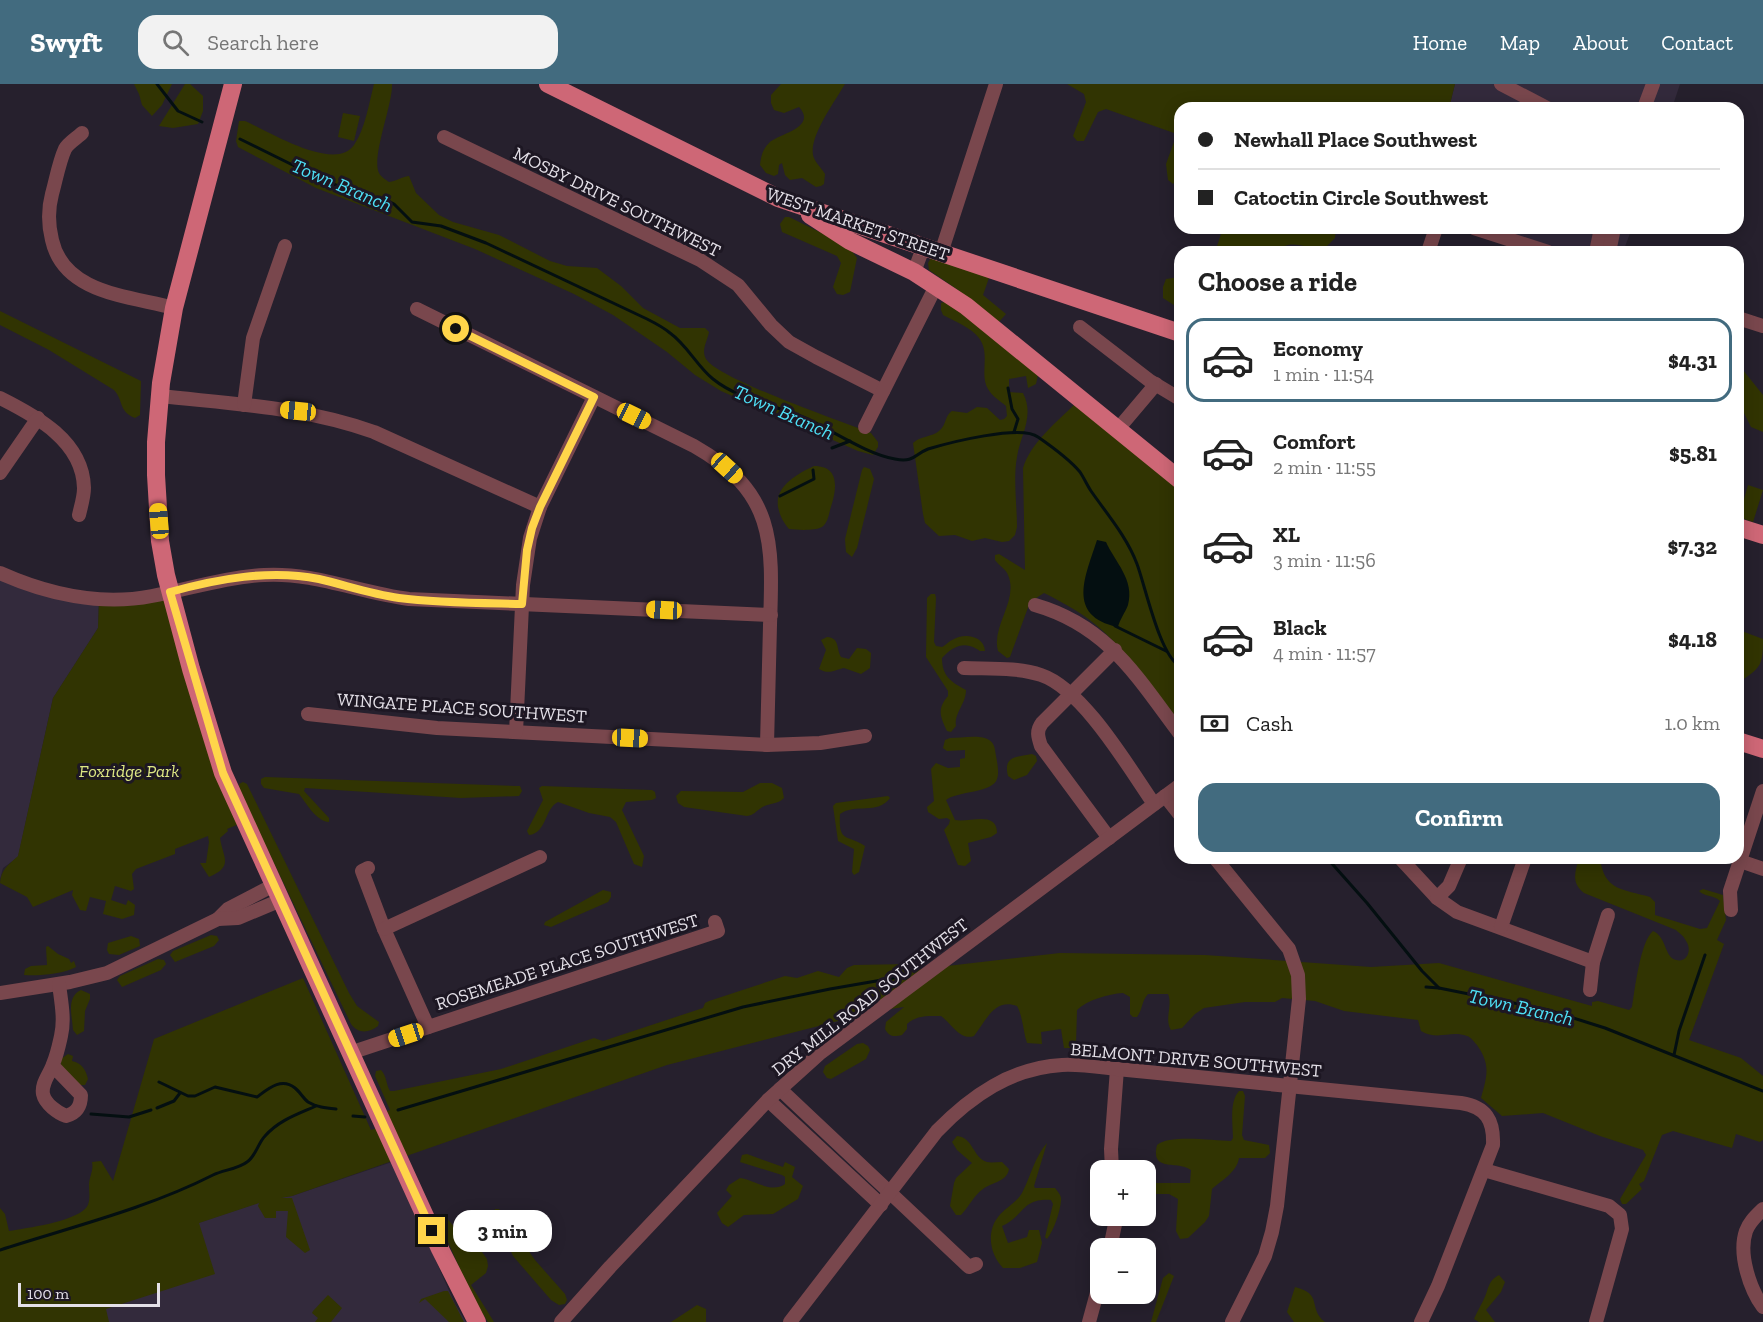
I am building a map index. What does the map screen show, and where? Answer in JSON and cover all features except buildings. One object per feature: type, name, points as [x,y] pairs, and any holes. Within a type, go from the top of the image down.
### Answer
[{"type":"main road","points":[[233,84],[174,308],[160,396],[156,442],[157,502],[160,541],[170,592],[223,773],[456,1284],[477,1322]]},
{"type":"main road","name":"WEST MARKET STREET","points":[[557,86],[759,190],[793,204],[1174,331]]},
{"type":"main road","points":[[793,204],[850,241],[914,272],[966,306],[1174,475]]},
{"type":"main road","points":[[1744,528],[1763,535]]},
{"type":"main road","points":[[1744,743],[1763,749]]},
{"type":"street","points":[[941,253],[996,84]]},
{"type":"street","points":[[1646,102],[1653,84]]},
{"type":"street","points":[[1505,87],[1521,102]]},
{"type":"street","points":[[1505,87],[1535,102]]},
{"type":"street","points":[[82,133],[66,148],[51,198],[48,215],[50,230],[59,258],[71,273],[87,285],[174,308]]},
{"type":"street","name":"MOSBY DRIVE SOUTHWEST","points":[[444,137],[700,260],[738,285],[771,325],[789,342],[883,391]]},
{"type":"street","points":[[1492,234],[1530,246]]},
{"type":"street","points":[[244,405],[253,338],[285,246]]},
{"type":"street","points":[[914,272],[923,248]]},
{"type":"street","points":[[865,427],[936,286]]},
{"type":"street","points":[[417,309],[694,446],[720,462],[743,483],[759,508],[768,540],[772,571],[767,745]]},
{"type":"street","points":[[1744,320],[1763,327]]},
{"type":"street","points":[[1080,327],[1153,383],[1174,395]]},
{"type":"street","points":[[1116,427],[1153,383]]},
{"type":"street","points":[[160,396],[298,411],[350,423],[540,507]]},
{"type":"street","points":[[516,732],[527,550],[540,507],[594,397]]},
{"type":"street","points":[[0,398],[38,418],[61,438],[76,461],[83,479],[84,489],[79,515]]},
{"type":"street","points":[[0,473],[38,418]]},
{"type":"street","points":[[0,573],[60,593],[99,600],[149,597],[235,579],[286,575],[317,579],[409,599],[771,615]]},
{"type":"street","points":[[1035,605],[1070,618],[1095,633],[1115,650],[1174,726]]},
{"type":"street","points":[[1109,838],[1041,746],[1038,728],[1115,650]]},
{"type":"street","points":[[964,668],[1039,674],[1059,684],[1090,714],[1160,800],[1174,810]]},
{"type":"street","name":"WINGATE PLACE SOUTHWEST","points":[[308,714],[437,728],[767,745],[820,743],[865,736]]},
{"type":"street","name":"DRY MILL ROAD SOUTHWEST","points":[[561,1322],[768,1100],[819,1054],[1174,790]]},
{"type":"street","points":[[1744,849],[1763,791]]},
{"type":"street","points":[[384,929],[540,856]]},
{"type":"street","points":[[1744,862],[1763,869]]},
{"type":"street","points":[[1220,864],[1271,925],[1294,960],[1298,975],[1299,999],[1291,1087],[1272,1232],[1256,1276],[1232,1322]]},
{"type":"street","points":[[1406,864],[1437,898],[1457,912],[1593,962]]},
{"type":"street","points":[[1437,898],[1449,886],[1458,864]]},
{"type":"street","points":[[1501,927],[1523,864]]},
{"type":"street","points":[[1731,910],[1730,891],[1739,864]]},
{"type":"street","points":[[368,868],[362,871],[384,929],[428,1027]]},
{"type":"street","points":[[0,993],[59,984],[106,972],[218,919],[228,909],[278,893]]},
{"type":"street","points":[[1590,990],[1593,962],[1608,915]]},
{"type":"street","name":"ROSEMEADE PLACE SOUTHWEST","points":[[350,1053],[718,931],[714,922]]},
{"type":"street","points":[[52,1066],[62,1033],[59,984]]},
{"type":"street","name":"BELMONT DRIVE SOUTHWEST","points":[[797,1320],[885,1199],[938,1131],[955,1113],[982,1091],[1025,1072],[1062,1065],[1471,1105],[1480,1109],[1492,1126],[1493,1145],[1438,1286],[1421,1322]]},
{"type":"street","points":[[1112,1160],[1117,1069]]},
{"type":"street","points":[[780,1089],[885,1199]]},
{"type":"street","points":[[768,1100],[969,1267],[976,1264]]},
{"type":"street","points":[[1484,1170],[1609,1206],[1620,1215],[1622,1229],[1596,1322]]},
{"type":"street","points":[[1763,1209],[1752,1220],[1743,1245],[1744,1258],[1754,1293],[1763,1307]]},
{"type":"street","points":[[1089,1322],[1094,1304]]},
{"type":"shaded area","points":[[1455,84],[1680,84],[1674,102],[1450,102]]},
{"type":"shaded area","points":[[1500,234],[1630,234],[1625,246],[1532,246]]},
{"type":"shaded area","points":[[1097,540],[1106,542],[1129,587],[1128,605],[1118,627],[1101,622],[1091,614],[1085,604],[1085,580]]},
{"type":"shaded area","points":[[0,573],[99,600],[98,628],[53,698],[18,857],[3,868],[0,879]]},
{"type":"shaded area","points":[[392,1162],[455,1304],[466,1322],[0,1322],[0,1297],[18,1283],[270,1199],[292,1196]]},
{"type":"green space","points":[[134,84],[172,84],[162,105],[152,116],[142,105]]},
{"type":"green space","points":[[185,84],[190,84],[203,96],[203,111],[198,124],[173,128],[159,126]]},
{"type":"green space","points":[[374,84],[392,84],[377,165],[381,176],[389,182],[409,176],[416,193],[439,215],[453,222],[499,235],[550,261],[567,266],[597,268],[621,286],[643,308],[680,328],[705,328],[709,332],[704,349],[705,356],[715,367],[756,388],[871,433],[878,442],[873,455],[858,451],[721,391],[695,375],[667,352],[613,315],[574,294],[475,249],[316,188],[238,147],[236,141],[239,121],[245,121],[317,152],[332,154],[345,152],[354,145],[361,131]]},
{"type":"green space","points":[[781,84],[845,84],[823,120],[814,141],[814,158],[825,174],[824,184],[821,186],[816,187],[802,178],[790,180],[785,175],[782,163],[779,165],[778,174],[774,176],[766,173],[760,165],[763,151],[769,143],[794,130],[804,120],[804,114],[799,107],[784,113],[774,110],[771,95]]},
{"type":"green space","points":[[1067,84],[1455,84],[1450,102],[1174,102],[1174,133],[1106,109],[1098,112],[1084,141],[1077,141],[1073,136],[1086,102],[1084,94]]},
{"type":"green space","points":[[343,113],[360,116],[354,141],[338,137]]},
{"type":"green space","points":[[1174,142],[1173,184],[1168,180],[1166,164]]},
{"type":"green space","points":[[785,217],[848,246],[857,258],[850,292],[843,295],[837,294],[833,287],[841,263],[837,256],[782,232],[780,224]]},
{"type":"green space","points":[[1221,234],[1335,234],[1335,238],[1327,246],[1217,246]]},
{"type":"green space","points":[[931,258],[990,275],[983,295],[1006,314],[998,323],[958,290],[929,270],[928,263]]},
{"type":"green space","points":[[1174,278],[1174,305],[1163,298],[1166,279]]},
{"type":"green space","points":[[948,301],[1038,375],[1036,384],[1028,388],[1026,376],[1009,379],[1009,392],[1023,393],[1028,410],[1016,465],[1017,527],[1015,535],[1009,541],[1002,542],[985,538],[972,541],[955,535],[939,536],[925,523],[913,443],[939,431],[952,411],[967,413],[977,407],[987,408],[1000,420],[1007,416],[1006,406],[988,389],[984,377],[984,351],[979,338],[972,331],[943,315],[941,303]]},
{"type":"green space","points":[[0,311],[141,381],[140,415],[135,418],[126,412],[114,390],[49,350],[0,325]]},
{"type":"green space","points":[[1744,371],[1763,395],[1763,432],[1751,427],[1744,413]]},
{"type":"green space","points":[[1076,403],[1174,482],[1174,717],[1134,664],[1103,631],[1067,605],[1044,593],[1030,602],[1010,657],[1007,658],[998,651],[998,632],[1008,603],[1010,584],[1007,573],[995,560],[995,555],[999,554],[1025,570],[1023,468],[1038,441]]},
{"type":"green space","points":[[814,466],[829,470],[835,481],[828,519],[824,526],[819,528],[789,529],[778,507],[780,493],[794,477]]},
{"type":"green space","points":[[864,467],[870,469],[874,479],[857,548],[852,557],[846,552],[845,539]]},
{"type":"green space","points":[[1748,485],[1763,490],[1753,522],[1744,519],[1744,499]]},
{"type":"green space","name":"Foxridge Park","points":[[169,592],[244,822],[227,829],[228,831],[220,838],[224,865],[217,873],[209,877],[200,863],[206,863],[208,836],[175,849],[175,854],[136,869],[132,874],[134,889],[131,891],[115,886],[111,900],[126,905],[128,900],[135,905],[134,915],[122,919],[103,914],[106,901],[90,897],[86,911],[80,910],[72,895],[73,890],[33,907],[27,897],[0,883],[3,871],[18,856],[53,698],[98,628],[99,600]]},
{"type":"green space","points":[[935,594],[936,598],[934,642],[936,646],[942,647],[958,637],[968,636],[978,639],[985,651],[961,645],[949,651],[942,658],[948,678],[966,690],[956,726],[951,732],[947,731],[941,713],[948,691],[926,657],[927,598]]},
{"type":"green space","points":[[1744,632],[1763,639],[1761,660],[1752,673],[1744,679]]},
{"type":"green space","points":[[827,637],[836,641],[841,657],[849,659],[857,648],[866,649],[871,653],[870,668],[861,674],[844,668],[829,672],[819,669],[826,650],[821,640]]},
{"type":"green space","points":[[977,737],[989,740],[993,744],[998,764],[998,776],[994,784],[946,800],[955,820],[981,819],[992,822],[996,826],[997,833],[991,837],[968,843],[971,861],[965,866],[958,865],[944,830],[950,820],[939,819],[928,812],[927,807],[934,801],[931,769],[936,763],[948,768],[960,767],[960,759],[965,758],[965,750],[947,751],[943,748],[945,740]]},
{"type":"green space","points":[[1032,754],[1036,756],[1037,761],[1027,775],[1014,780],[1008,776],[1009,761]]},
{"type":"green space","points":[[265,777],[520,786],[522,791],[519,796],[461,798],[305,788],[304,791],[329,818],[329,822],[320,819],[299,794],[264,788],[261,779]]},
{"type":"green space","points":[[243,782],[247,784],[349,993],[357,1006],[379,1022],[375,1028],[360,1031],[351,1024],[240,792],[239,784]]},
{"type":"green space","points":[[760,783],[772,783],[782,788],[784,798],[747,816],[684,807],[678,803],[676,796],[681,791],[743,792]]},
{"type":"green space","points":[[542,786],[652,790],[655,792],[656,798],[626,802],[622,810],[644,856],[642,867],[634,864],[616,822],[610,817],[589,813],[558,802],[553,805],[539,830],[529,835],[527,831],[543,800],[539,788]]},
{"type":"green space","points":[[888,796],[890,798],[879,806],[852,809],[840,814],[841,830],[845,837],[865,846],[859,872],[854,875],[852,872],[854,849],[838,841],[833,806],[836,803]]},
{"type":"green space","points":[[1577,864],[1601,864],[1610,883],[1623,890],[1650,897],[1655,902],[1655,915],[1700,929],[1707,928],[1720,901],[1699,891],[1703,889],[1723,895],[1726,920],[1717,940],[1724,944],[1689,1040],[1741,1058],[1763,1076],[1763,1140],[1760,1142],[1736,1134],[1732,1148],[1673,1131],[1662,1135],[1644,1181],[1639,1184],[1642,1189],[1626,1204],[1622,1204],[1620,1199],[1646,1155],[1643,1150],[1543,1113],[1502,1116],[1481,1098],[1487,1071],[1486,1065],[1477,1045],[1470,1037],[1461,1034],[1427,1034],[1421,1031],[1418,1020],[1344,1011],[1315,1001],[1282,998],[1275,1002],[1245,1002],[1204,1008],[1182,1028],[1171,1030],[1168,1021],[1170,1003],[1168,994],[1148,994],[1137,1017],[1133,1017],[1130,1014],[1130,997],[1123,993],[1098,998],[1077,1010],[1076,1044],[1070,1048],[1064,1048],[1061,1029],[1041,1032],[1042,1044],[1027,1043],[1019,1010],[1017,1006],[1009,1004],[1002,1005],[991,1012],[974,1036],[960,1034],[941,1016],[915,1019],[907,1024],[907,1029],[902,1035],[890,1035],[885,1029],[886,1022],[904,1007],[877,1011],[667,1065],[281,1198],[292,1198],[310,1250],[305,1253],[286,1237],[288,1211],[276,1211],[276,1218],[265,1218],[258,1206],[259,1203],[199,1223],[215,1274],[106,1309],[109,1322],[0,1322],[0,1208],[5,1214],[9,1231],[49,1224],[80,1213],[89,1203],[92,1162],[101,1161],[113,1181],[154,1039],[303,978],[371,1130],[384,1126],[379,1114],[390,1110],[375,1076],[376,1071],[381,1070],[390,1091],[394,1091],[501,1069],[594,1038],[603,1041],[703,1008],[709,1001],[785,976],[797,978],[818,971],[839,977],[847,968],[854,965],[910,964],[910,968],[904,971],[1060,953],[1205,955],[1371,967],[1439,963],[1592,1006],[1592,1002],[1598,1001],[1629,1010],[1632,1007],[1641,955],[1653,931],[1661,938],[1669,955],[1676,960],[1688,955],[1688,944],[1676,930],[1584,893],[1577,885],[1575,873]]},
{"type":"green space","points":[[603,890],[611,892],[608,902],[551,927],[544,925],[545,922]]},
{"type":"green space","points":[[211,935],[217,936],[219,940],[214,946],[175,962],[170,955],[173,951]]},
{"type":"green space","points":[[131,936],[139,939],[140,946],[119,955],[109,954],[108,943]]},
{"type":"green space","points":[[48,946],[69,959],[71,963],[74,961],[76,967],[51,974],[24,975],[25,969],[31,966],[47,965],[46,947]]},
{"type":"green space","points":[[158,959],[164,960],[166,964],[161,970],[122,987],[117,980],[120,976]]},
{"type":"green space","points":[[81,990],[90,994],[90,999],[85,1011],[84,1031],[77,1035],[73,1030],[71,1007],[73,997]]},
{"type":"green space","points":[[863,1043],[870,1050],[866,1059],[831,1079],[827,1078],[823,1072],[825,1066],[857,1044]]},
{"type":"green space","points":[[68,1054],[73,1056],[72,1061],[81,1065],[85,1070],[88,1079],[85,1085],[80,1085],[61,1067],[61,1059]]},
{"type":"green space","points":[[1239,1091],[1243,1091],[1245,1096],[1242,1135],[1244,1140],[1269,1145],[1270,1153],[1265,1158],[1239,1158],[1232,1172],[1212,1189],[1209,1216],[1205,1222],[1188,1238],[1180,1239],[1176,1231],[1178,1199],[1169,1194],[1156,1194],[1156,1183],[1190,1183],[1191,1170],[1161,1163],[1156,1154],[1157,1145],[1182,1139],[1231,1141],[1236,1096]]},
{"type":"green space","points":[[957,1136],[966,1140],[982,1160],[1002,1162],[1009,1169],[1005,1177],[980,1192],[961,1215],[956,1215],[950,1206],[954,1183],[956,1178],[972,1163],[957,1150],[952,1142]]},
{"type":"green space","points":[[1047,1143],[1034,1186],[1035,1188],[1055,1188],[1060,1194],[1061,1201],[1056,1221],[1047,1239],[1045,1237],[1053,1204],[1051,1200],[1041,1200],[1028,1205],[1015,1218],[1002,1226],[1008,1243],[1027,1237],[1029,1230],[1039,1230],[1042,1243],[1037,1262],[1020,1268],[1003,1268],[995,1257],[991,1243],[994,1223],[1022,1193]]},
{"type":"green space","points":[[747,1154],[783,1167],[785,1162],[795,1167],[792,1177],[803,1186],[798,1199],[773,1214],[744,1215],[728,1227],[722,1223],[717,1213],[732,1196],[726,1190],[729,1185],[740,1178],[774,1188],[785,1184],[785,1177],[782,1175],[740,1162],[742,1155]]},
{"type":"green space","points":[[495,1209],[499,1209],[535,1260],[565,1294],[567,1300],[565,1304],[559,1305],[551,1300],[513,1256],[495,1219]]},
{"type":"green space","points":[[442,1215],[487,1259],[486,1273],[471,1285],[494,1322],[488,1322],[473,1299],[438,1219]]},
{"type":"green space","points":[[1169,1273],[1174,1276],[1156,1322],[1151,1322],[1156,1304],[1163,1278]]},
{"type":"green space","points":[[1499,1275],[1505,1282],[1501,1292],[1486,1310],[1495,1322],[1479,1322],[1474,1319],[1490,1283]]},
{"type":"green space","points":[[1295,1287],[1309,1293],[1317,1312],[1325,1322],[1294,1322],[1287,1312]]},
{"type":"green space","points":[[448,1291],[464,1322],[449,1322],[425,1299],[419,1303],[421,1299]]},
{"type":"green space","points":[[328,1295],[342,1308],[331,1322],[315,1322],[318,1318],[312,1313]]},
{"type":"green space","points":[[697,1305],[706,1309],[706,1322],[671,1322]]},
{"type":"waterway","name":"Town Branch","points":[[157,84],[178,111],[202,122]]},
{"type":"waterway","name":"Town Branch","points":[[240,139],[319,178],[369,199],[384,199],[394,204],[412,222],[441,226],[486,243],[647,319],[676,338],[707,374],[723,386],[746,397],[794,413],[872,452],[906,460],[928,449],[984,436],[1016,433],[1038,437],[1080,472],[1122,535],[1137,564],[1160,635],[1174,661]]},
{"type":"waterway","points":[[1008,388],[1012,409],[1018,419],[1014,432]]},
{"type":"waterway","points":[[832,448],[850,441]]},
{"type":"waterway","points":[[780,496],[814,479],[813,470]]},
{"type":"waterway","points":[[1115,626],[1166,651]]},
{"type":"waterway","name":"Town Branch","points":[[1332,864],[1422,971],[1439,988],[1548,1010],[1605,1028],[1763,1091]]},
{"type":"waterway","points":[[1674,1055],[1679,1031],[1705,955]]},
{"type":"waterway","points":[[398,1110],[743,1007],[905,976]]},
{"type":"waterway","points":[[1426,987],[1439,988]]},
{"type":"waterway","points":[[159,1082],[188,1096],[195,1096],[215,1087],[257,1097],[275,1085],[285,1084],[295,1088],[311,1104],[336,1109]]},
{"type":"waterway","points":[[157,1108],[174,1101],[180,1093]]},
{"type":"waterway","points":[[0,1250],[135,1208],[239,1166],[250,1159],[270,1130],[289,1118],[316,1106]]},
{"type":"waterway","points":[[91,1114],[129,1117],[151,1110]]},
{"type":"waterway","points":[[353,1116],[365,1117]]},
{"type":"route","points":[[432,1231],[223,773],[170,592],[235,579],[286,575],[317,579],[409,599],[522,604],[527,550],[532,528],[594,397],[456,329]]}]
